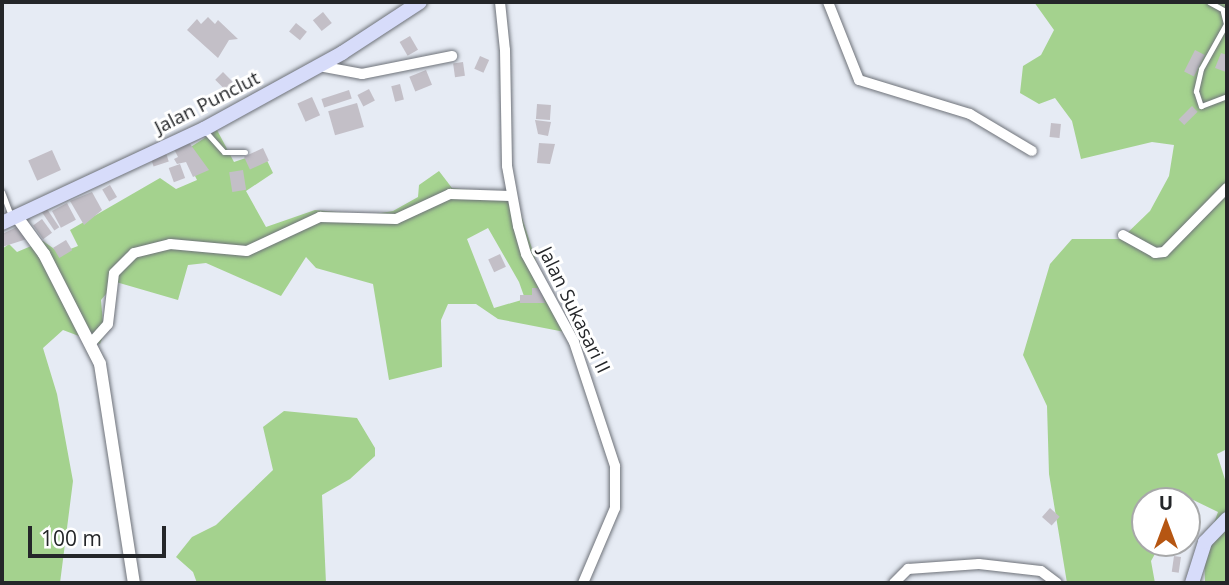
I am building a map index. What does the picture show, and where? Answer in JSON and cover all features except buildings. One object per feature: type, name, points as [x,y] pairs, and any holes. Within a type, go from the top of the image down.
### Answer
[{"type":"main road","name":"Jalan Punclut","points":[[10,219],[204,128],[319,66],[420,2]]},
{"type":"main road","points":[[1192,583],[1205,542],[1227,519]]},
{"type":"street","name":"Jalan Sukasari II","points":[[500,2],[510,196],[526,254],[574,342],[591,384],[615,466],[615,508],[583,583]]},
{"type":"street","points":[[828,2],[859,80],[970,114],[1032,151]]},
{"type":"street","points":[[319,66],[362,74],[452,56]]},
{"type":"street","points":[[1123,235],[1155,253],[1164,252],[1227,188]]},
{"type":"street","points":[[91,343],[108,324],[114,273],[122,260],[134,253],[170,244],[247,251],[320,217],[344,214],[396,219],[450,194],[510,196]]},
{"type":"street","points":[[10,219],[44,254],[100,364],[134,583]]},
{"type":"street","points":[[894,583],[908,569],[967,564],[1041,571],[1058,583]]},
{"type":"lane","points":[[1209,2],[1225,12],[1226,24],[1201,69],[1196,92],[1201,106],[1227,96]]},
{"type":"lane","points":[[204,128],[224,152],[245,152]]},
{"type":"lane","points":[[2,192],[10,219]]},
{"type":"green space","points":[[1034,2],[1227,2],[1227,449],[1217,454],[1227,486],[1227,583],[1205,583],[1204,550],[1218,512],[1201,504],[1201,487],[1131,487],[1131,557],[1153,557],[1151,561],[1155,583],[1067,583],[1049,474],[1047,406],[1023,355],[1050,264],[1072,239],[1121,239],[1150,211],[1169,176],[1174,145],[1152,142],[1081,159],[1072,121],[1055,98],[1039,104],[1020,93],[1023,66],[1041,55],[1054,30]]},
{"type":"green space","points":[[217,130],[234,162],[263,152],[273,173],[246,191],[266,227],[315,210],[369,215],[393,211],[418,197],[419,185],[439,171],[452,188],[502,193],[517,202],[545,289],[570,333],[498,319],[476,304],[448,304],[441,320],[442,367],[389,380],[373,284],[316,268],[306,257],[281,296],[206,263],[188,265],[178,300],[116,282],[101,300],[104,334],[100,344],[63,330],[43,348],[57,394],[73,481],[60,583],[2,583],[2,249],[9,244],[17,252],[43,241],[60,253],[78,246],[70,230],[160,178],[176,189],[197,180],[183,152]],"holes":[[[488,228],[519,282],[525,299],[494,308],[467,239]]]},
{"type":"green space","points":[[284,411],[357,418],[375,448],[375,456],[350,479],[322,495],[326,583],[197,583],[193,572],[176,557],[192,537],[216,525],[273,470],[263,427]]}]
